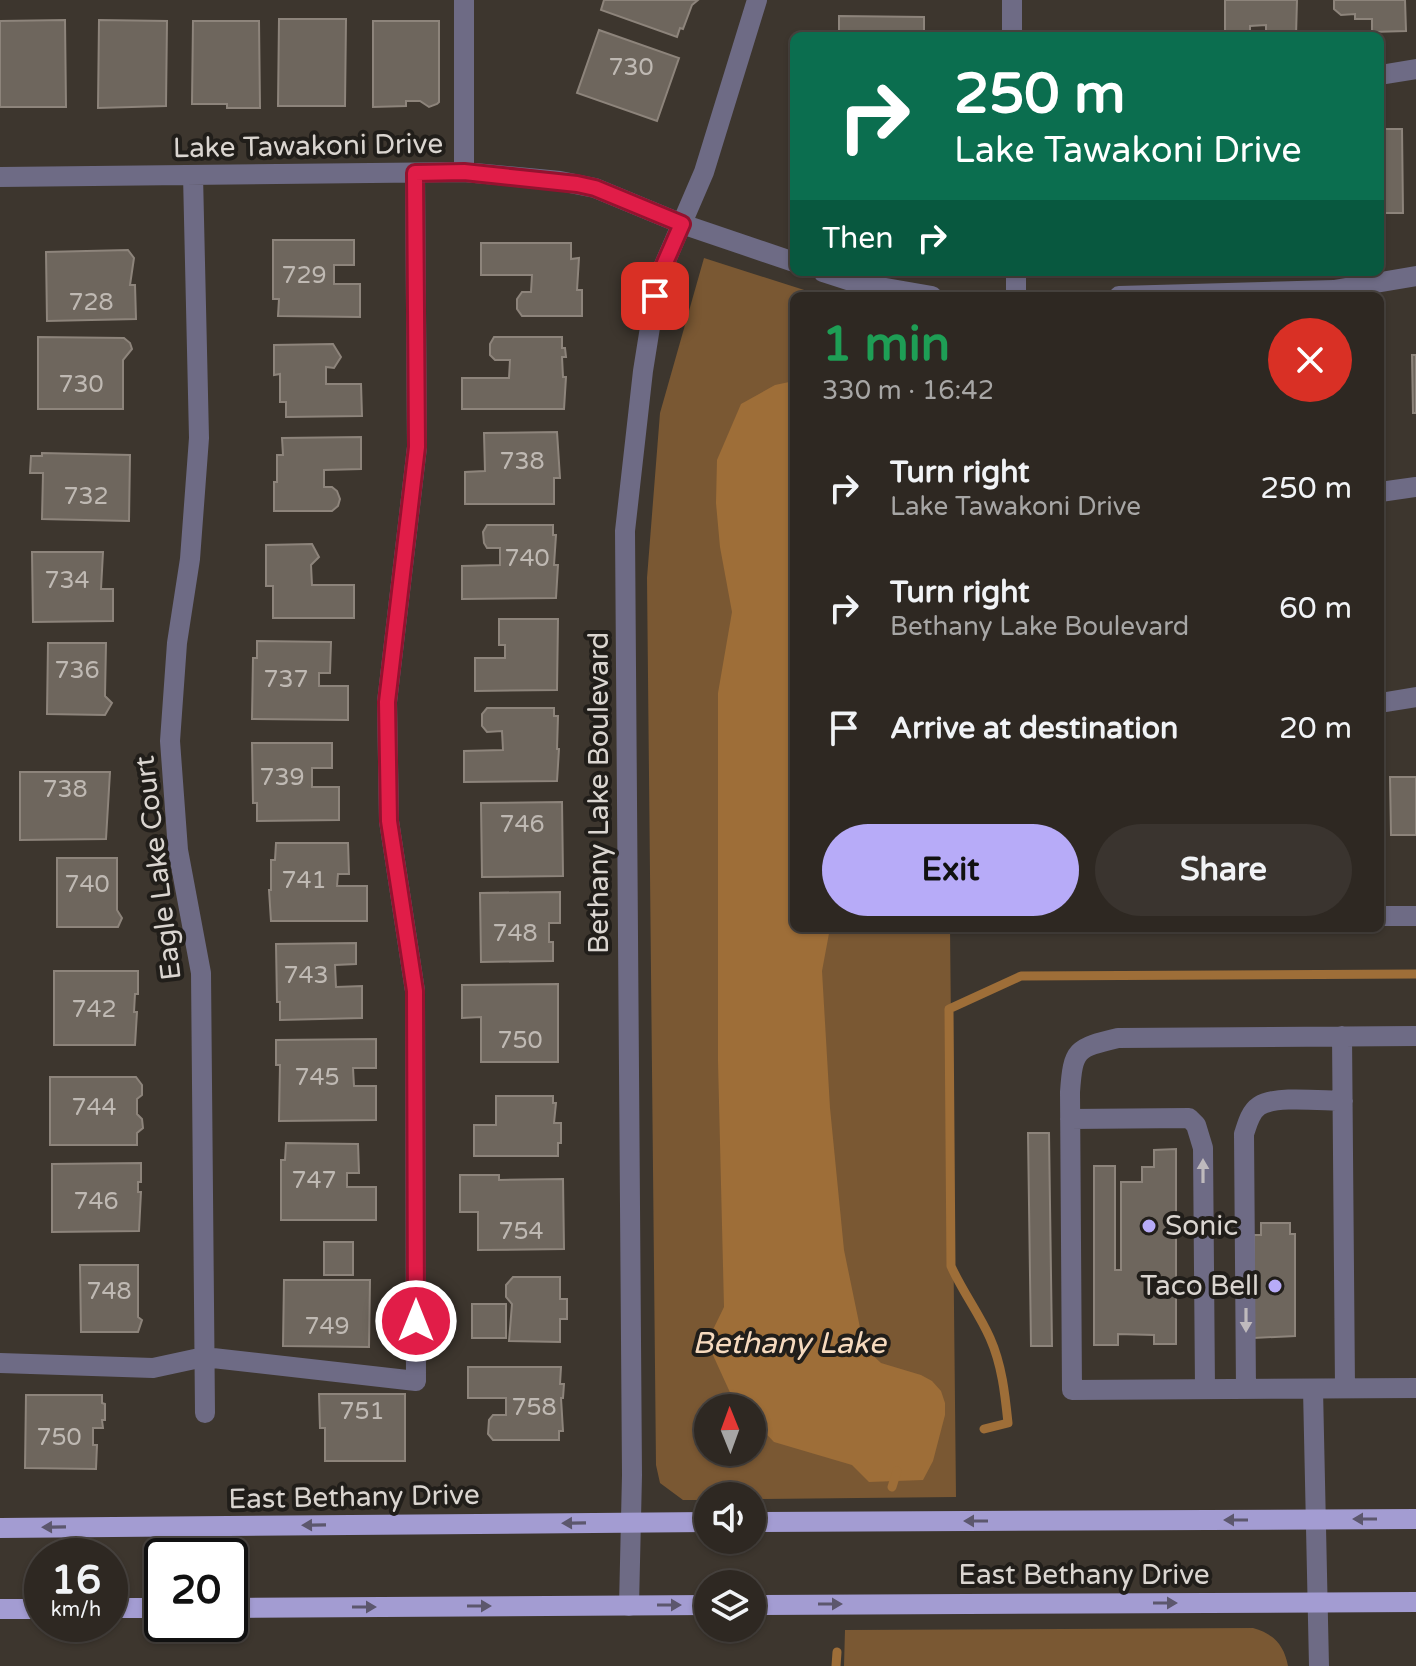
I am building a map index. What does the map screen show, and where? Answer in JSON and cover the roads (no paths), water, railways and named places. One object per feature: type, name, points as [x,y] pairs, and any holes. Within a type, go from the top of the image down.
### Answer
[{"type":"main road","name":"East Bethany Drive","points":[[766,1522],[1416,1519]]},
{"type":"main road","name":"East Bethany Drive","points":[[0,1528],[694,1522]]},
{"type":"main road","name":"East Bethany Drive","points":[[766,1605],[1416,1602]]},
{"type":"main road","points":[[248,1608],[694,1605]]},
{"type":"main road","points":[[0,1609],[24,1609]]},
{"type":"street","points":[[464,0],[464,172]]},
{"type":"street","name":"Bethany Lake Boulevard","points":[[629,1606],[632,1522],[625,531],[643,371],[655,296],[664,265],[704,172],[757,0]]},
{"type":"street","points":[[1012,0],[1012,32]]},
{"type":"street","points":[[1384,74],[1416,69]]},
{"type":"street","name":"Lake Tawakoni Drive","points":[[0,177],[464,172],[560,181],[595,188],[682,224],[790,261]]},
{"type":"street","points":[[0,1363],[153,1368],[204,1357],[416,1381],[415,991],[389,821],[387,702],[417,447],[415,173]]},
{"type":"street","name":"Eagle Lake Court","points":[[193,175],[199,438],[190,559],[177,643],[170,741],[178,850],[201,973],[205,1413]]},
{"type":"street","points":[[835,276],[909,292]]},
{"type":"street","points":[[1272,292],[1334,290],[1416,276]]},
{"type":"street","points":[[1384,491],[1416,487]]},
{"type":"street","points":[[1384,702],[1416,697]]},
{"type":"street","points":[[1384,916],[1416,916]]},
{"type":"street","points":[[1342,1036],[1345,1388]]},
{"type":"street","points":[[1416,1036],[1118,1038],[1086,1045],[1072,1062],[1070,1119],[1072,1390],[1416,1388]]},
{"type":"street","points":[[1246,1389],[1244,1134],[1259,1106],[1279,1101],[1343,1101]]},
{"type":"street","points":[[1070,1119],[1189,1118],[1196,1125],[1203,1148],[1205,1389]]},
{"type":"street","points":[[1313,1389],[1319,1666]]},
{"type":"water","name":"Bethany Lake","points":[[790,382],[790,932],[829,932],[822,971],[830,1108],[844,1250],[864,1347],[881,1363],[932,1381],[941,1391],[945,1403],[945,1415],[933,1461],[923,1480],[869,1482],[852,1465],[774,1442],[766,1434],[766,1394],[731,1394],[707,1342],[724,1307],[718,1061],[718,693],[732,612],[720,547],[716,503],[717,460],[741,404],[775,385]]},
{"type":"waterway","points":[[984,1429],[1008,1423],[994,1348],[951,1266],[949,1009],[1021,976],[1416,974]]},
{"type":"waterway","points":[[892,1487],[897,1471]]},
{"type":"waterway","points":[[836,1666],[837,1652]]},
{"type":"place","name":"Sonic","points":[[1149,1226]]},
{"type":"place","name":"Taco Bell","points":[[1275,1286]]}]
